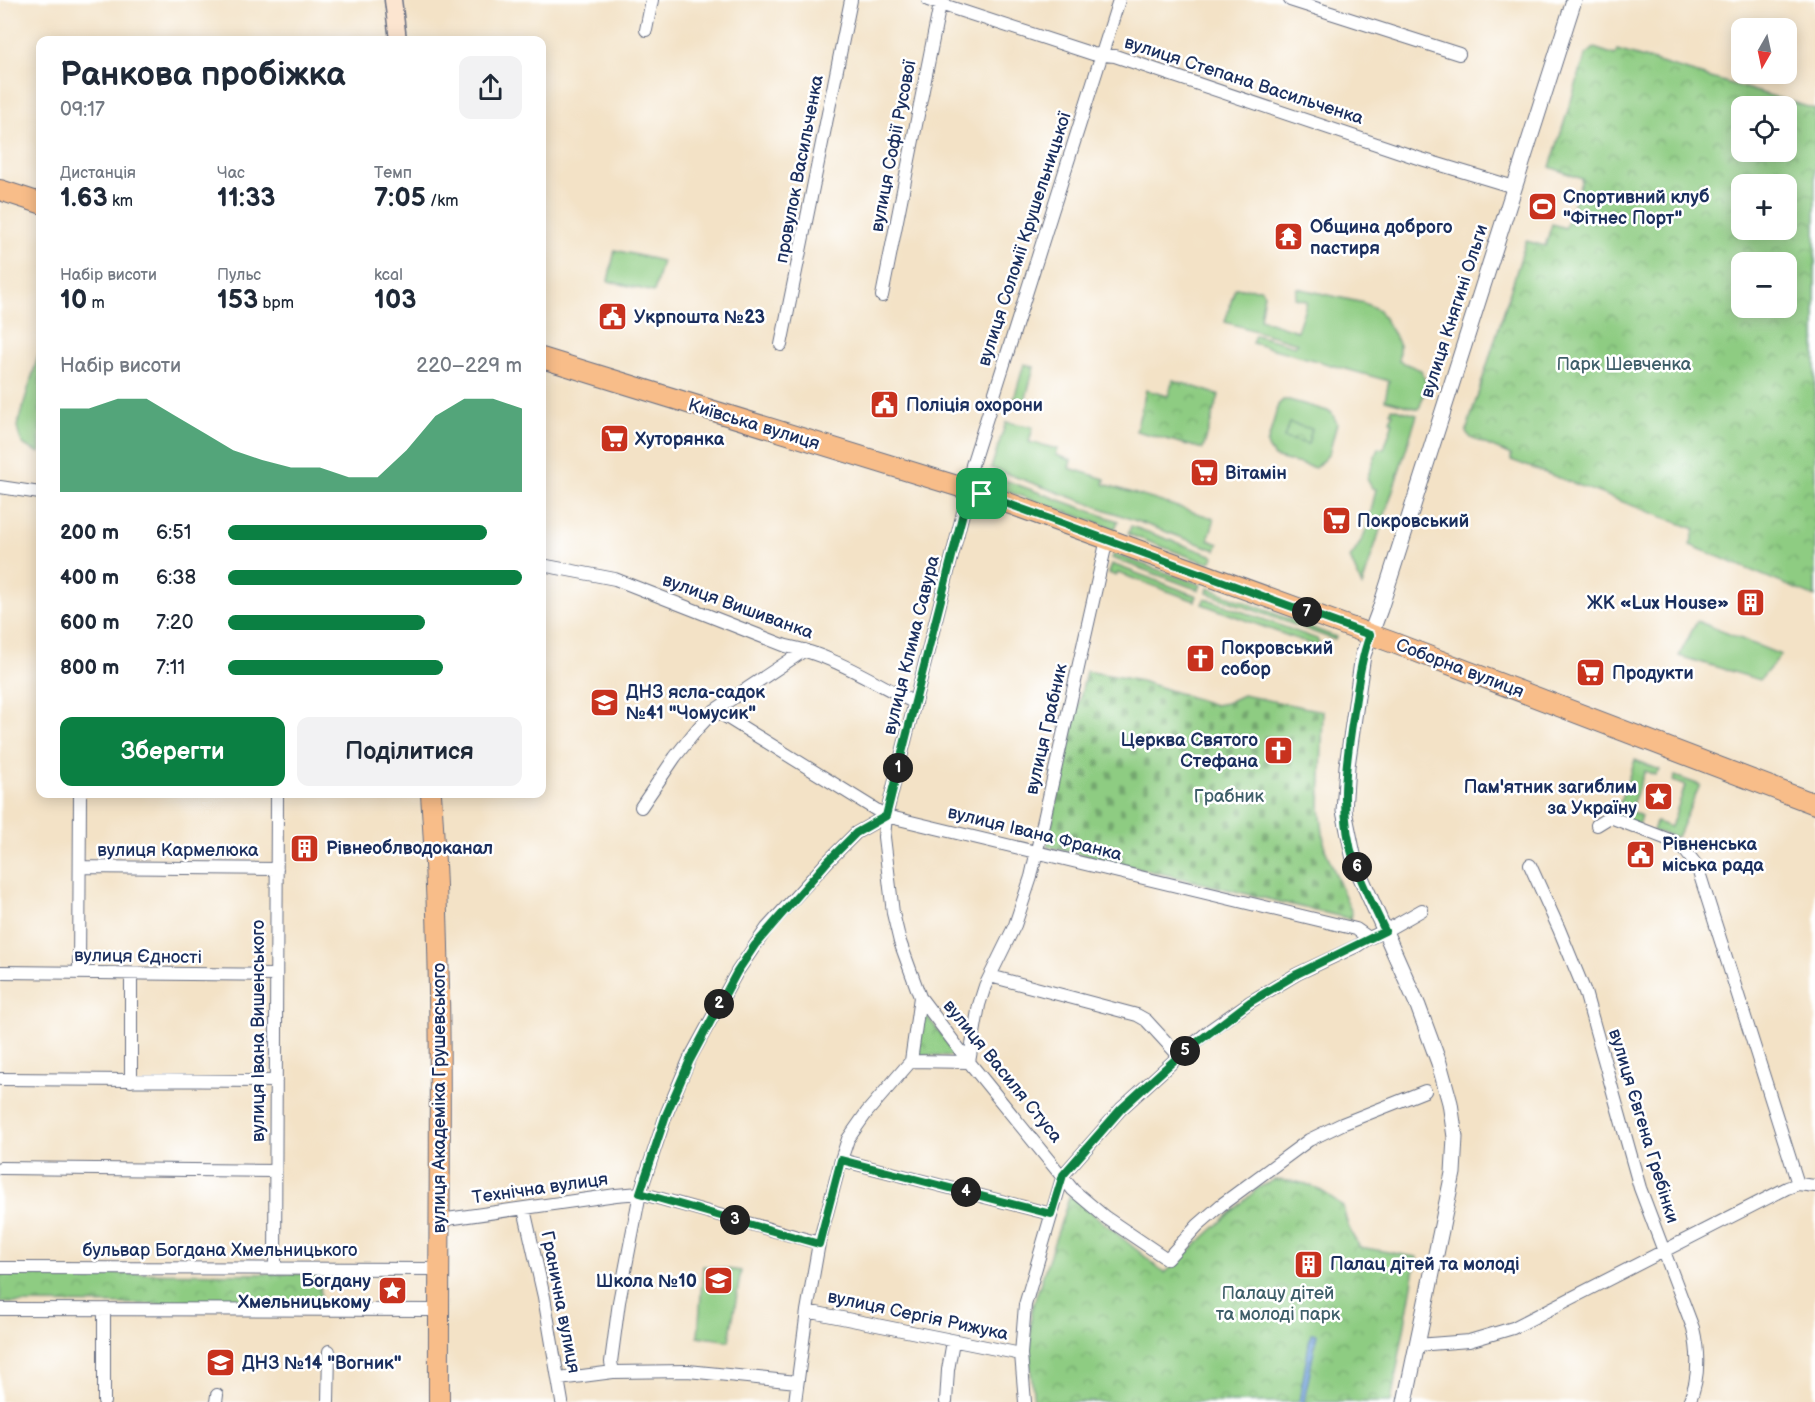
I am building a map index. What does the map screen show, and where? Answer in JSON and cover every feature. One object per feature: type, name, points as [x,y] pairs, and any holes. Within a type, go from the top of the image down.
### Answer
[{"type":"main road","points":[[393,0],[398,36]]},
{"type":"main road","points":[[0,190],[36,202]]},
{"type":"main road","name":"Київська вулиця","points":[[546,359],[967,489]]},
{"type":"main road","name":"Соборна вулиця","points":[[967,489],[1370,635],[1815,804]]},
{"type":"main road","name":"вулиця Академіка Грушевського","points":[[431,798],[438,907],[439,1402]]},
{"type":"street","points":[[646,30],[652,0]]},
{"type":"street","name":"провулок Васильченка","points":[[781,345],[851,0]]},
{"type":"street","name":"вулиця Соломії Крушельницької","points":[[967,489],[972,465],[1119,0]]},
{"type":"street","points":[[1290,0],[1459,54]]},
{"type":"street","name":"вулиця Княгині Ольги","points":[[1405,1402],[1454,1173],[1455,1137],[1450,1104],[1439,1063],[1418,1006],[1355,864],[1344,812],[1347,766],[1363,655],[1574,0]]},
{"type":"street","name":"вулиця Степана Васильченка","points":[[934,2],[1093,54],[1115,56],[1514,188]]},
{"type":"street","name":"вулиця Софії Русової","points":[[882,296],[934,2]]},
{"type":"street","points":[[0,487],[36,492]]},
{"type":"street","name":"вулиця Клима Савура","points":[[920,997],[900,942],[893,913],[884,837],[886,816],[964,509],[967,489]]},
{"type":"street","name":"вулиця Грабник","points":[[969,1062],[979,1005],[1023,905],[1037,852],[1107,539]]},
{"type":"street","name":"вулиця Вишиванка","points":[[546,566],[615,579],[786,646],[828,657],[915,703]]},
{"type":"street","points":[[641,807],[675,757],[715,710],[805,650]]},
{"type":"street","name":"вулиця Івана Франка","points":[[715,710],[886,816],[1356,929],[1369,938]]},
{"type":"street","points":[[79,973],[80,798]]},
{"type":"street","name":"вулиця Івана Вишенського","points":[[274,1269],[277,798]]},
{"type":"street","points":[[613,1372],[611,1362],[619,1302],[640,1193],[677,1088],[694,1051],[749,954],[767,928],[856,833],[886,816]]},
{"type":"street","points":[[1597,825],[1610,817],[1680,844],[1697,866],[1798,1184]]},
{"type":"street","name":"вулиця Євгена Гребінки","points":[[1530,865],[1585,992],[1640,1188],[1693,1328],[1697,1344],[1697,1371],[1689,1402]]},
{"type":"street","name":"вулиця Кармелюка","points":[[80,867],[277,868]]},
{"type":"street","points":[[1025,1402],[1021,1354],[1025,1305],[1063,1175],[1121,1109],[1179,1056],[1250,1002],[1297,974],[1357,946],[1422,910]]},
{"type":"street","name":"вулиця Єдності","points":[[0,972],[276,975]]},
{"type":"street","points":[[131,974],[131,1081]]},
{"type":"street","points":[[990,976],[1137,1015],[1146,1020],[1179,1056]]},
{"type":"street","points":[[795,1402],[807,1311],[819,1244],[841,1160],[848,1139],[867,1112],[911,1061],[920,997]]},
{"type":"street","name":"вулиця Василя Стуса","points":[[920,997],[969,1062],[1074,1190],[1105,1217],[1167,1259],[1198,1225],[1309,1140],[1342,1124],[1425,1091]]},
{"type":"street","points":[[911,1061],[969,1062]]},
{"type":"street","points":[[0,1079],[276,1081]]},
{"type":"street","points":[[841,1160],[1051,1214]]},
{"type":"street","points":[[0,1168],[275,1171]]},
{"type":"street","points":[[1417,1345],[1469,1341],[1513,1328],[1786,1188],[1798,1184],[1815,1186]]},
{"type":"street","name":"Технічна вулиця","points":[[440,1220],[640,1193],[819,1244]]},
{"type":"street","name":"Гранична вулиця","points":[[524,1209],[544,1297],[562,1402]]},
{"type":"street","name":"бульвар Богдана Хмельницького","points":[[0,1268],[440,1269]]},
{"type":"street","points":[[0,1309],[438,1311]]},
{"type":"street","points":[[104,1311],[104,1402]]},
{"type":"street","name":"вулиця Сергія Рижука","points":[[807,1311],[1021,1354]]},
{"type":"street","points":[[946,1402],[948,1370],[954,1341]]},
{"type":"street","points":[[328,1402],[329,1351]]},
{"type":"street","points":[[559,1379],[613,1372],[688,1371],[797,1382]]},
{"type":"green space","name":"Парк Шевченка","points":[[1594,48],[1615,55],[1617,50],[1771,96],[1731,96],[1731,162],[1797,162],[1797,104],[1815,109],[1815,597],[1690,545],[1695,529],[1511,460],[1511,455],[1471,438],[1466,432],[1526,241],[1545,246],[1552,224],[1565,228],[1582,179],[1550,167],[1585,56]]},
{"type":"green space","points":[[615,250],[662,261],[654,292],[608,281]]},
{"type":"green space","points":[[1235,288],[1261,289],[1264,294],[1260,319],[1297,331],[1307,301],[1295,298],[1297,288],[1364,303],[1379,310],[1399,343],[1399,361],[1421,370],[1427,385],[1419,409],[1385,400],[1389,381],[1252,343],[1255,335],[1295,346],[1297,343],[1225,322]]},
{"type":"green space","points":[[36,363],[36,451],[23,444],[17,426]]},
{"type":"green space","points":[[1024,364],[1034,367],[1025,402],[1014,399]]},
{"type":"green space","points":[[1173,380],[1219,395],[1203,449],[1136,431],[1146,390],[1168,396]]},
{"type":"green space","points":[[1283,400],[1331,412],[1337,423],[1329,454],[1315,468],[1274,457],[1267,445],[1278,405]]},
{"type":"green space","points":[[1392,408],[1417,415],[1362,586],[1350,558],[1368,525],[1376,489],[1372,488],[1367,479],[1378,448],[1384,449],[1393,422],[1390,421]]},
{"type":"green space","points":[[1006,422],[1033,427],[1029,442],[1058,449],[1056,455],[1071,460],[1069,468],[1105,479],[1104,484],[1213,518],[1208,540],[1219,544],[1216,550],[991,468]]},
{"type":"green space","points":[[1289,423],[1312,429],[1308,444],[1284,438]]},
{"type":"green space","points":[[996,477],[1118,521],[1115,529],[992,486]]},
{"type":"green space","points":[[1131,526],[1214,556],[1209,562],[1201,561],[1128,534]]},
{"type":"green space","points":[[1114,554],[1201,585],[1199,590],[1112,558]]},
{"type":"green space","points":[[1112,564],[1197,596],[1195,601],[1118,573],[1116,576],[1109,573]]},
{"type":"green space","points":[[1208,588],[1336,637],[1335,640],[1207,593]]},
{"type":"green space","points":[[1205,598],[1317,639],[1321,648],[1202,604]]},
{"type":"green space","points":[[1697,621],[1781,655],[1760,680],[1679,656]]},
{"type":"green space","name":"Грабник","points":[[1086,671],[1141,681],[1215,705],[1226,703],[1243,695],[1323,711],[1320,808],[1325,849],[1352,913],[1351,919],[1047,846]]},
{"type":"green space","points":[[1635,760],[1660,770],[1655,775],[1645,771],[1630,811],[1641,816],[1638,825],[1617,815],[1616,812]]},
{"type":"green space","points":[[1675,776],[1700,785],[1677,837],[1653,831],[1656,822],[1671,827],[1685,786],[1673,781]]},
{"type":"green space","points":[[925,1013],[956,1054],[955,1056],[917,1055]]},
{"type":"green space","name":"Палацу дітей та молоді парк","points":[[1274,1180],[1312,1186],[1343,1206],[1349,1228],[1360,1247],[1417,1257],[1391,1402],[1034,1402],[1030,1362],[1031,1311],[1070,1195],[1165,1273],[1258,1188]]},
{"type":"green space","points":[[703,1266],[741,1271],[729,1341],[698,1336]]},
{"type":"green space","points":[[0,1273],[320,1274],[321,1305],[0,1303]]},
{"type":"water","points":[[1311,1333],[1317,1334],[1304,1402],[1299,1402]]},
{"type":"place","name":"Спортивний клуб \"Фітнес Порт\"","points":[[1542,207]]},
{"type":"place","name":"Община доброго пастиря","points":[[1289,237]]},
{"type":"place","name":"Укрпошта №23","points":[[613,317]]},
{"type":"place","name":"Поліцiя охорони","points":[[885,405]]},
{"type":"place","name":"Хуторянка","points":[[614,439]]},
{"type":"place","name":"Вітамін","points":[[1204,473]]},
{"type":"place","name":"Покровський","points":[[1336,521]]},
{"type":"place","name":"ЖК «Lux House»","points":[[1750,603]]},
{"type":"place","name":"Покровський собор","points":[[1200,658]]},
{"type":"place","name":"Продукти","points":[[1591,673]]},
{"type":"place","name":"ДНЗ ясла-садок №41 \"Чомусик\"","points":[[605,702]]},
{"type":"place","name":"Церква Святого Стефана","points":[[1279,750]]},
{"type":"place","name":"Пам'ятник загиблим за Україну","points":[[1658,797]]},
{"type":"place","name":"Рівнеоблводоканал","points":[[305,848]]},
{"type":"place","name":"Рівненська міська рада","points":[[1641,854]]},
{"type":"place","name":"Палац дітей та молоді","points":[[1309,1264]]},
{"type":"place","name":"Школа №10","points":[[718,1281]]},
{"type":"place","name":"Богдану Хмельницькому","points":[[392,1291]]},
{"type":"place","name":"ДНЗ №14 \"Вогник\"","points":[[221,1363]]},
{"type":"route","points":[[967,489],[982,494],[1370,635],[1363,655],[1353,718],[1344,812],[1355,864],[1385,931],[1297,974],[1250,1002],[1210,1030],[1179,1056],[1121,1109],[1063,1175],[1051,1214],[841,1160],[819,1244],[640,1193],[677,1088],[737,972],[767,928],[828,861],[856,833],[886,816],[964,509],[967,489]]}]
